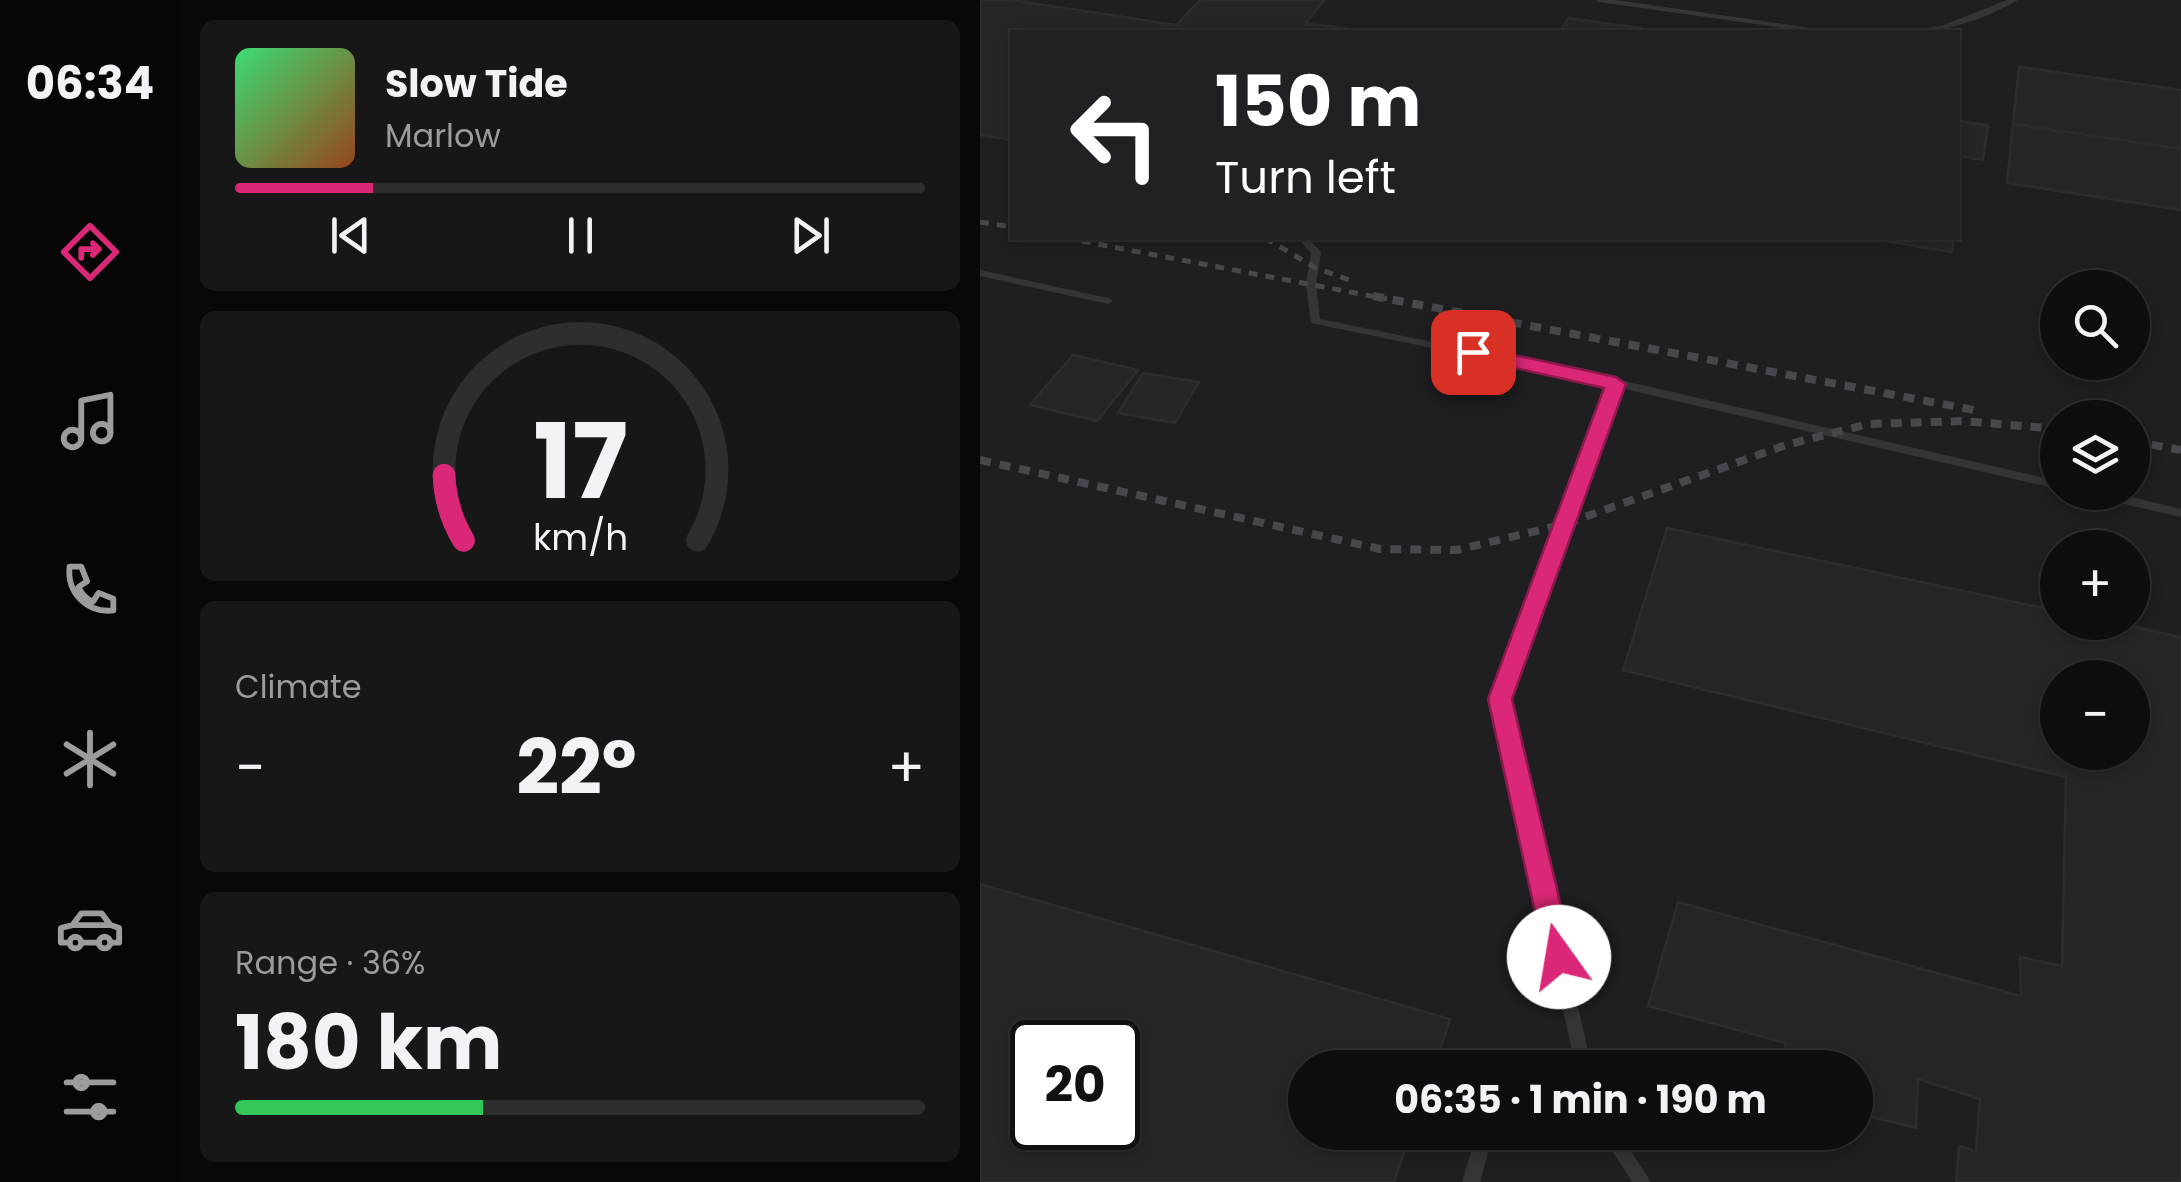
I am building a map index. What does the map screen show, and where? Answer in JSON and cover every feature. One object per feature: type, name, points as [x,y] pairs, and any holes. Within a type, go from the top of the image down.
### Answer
[{"type":"lane","points":[[1599,0],[1810,30]]},
{"type":"lane","points":[[1926,30],[1943,28],[2014,0]]},
{"type":"lane","points":[[1305,240],[1316,252],[1311,284],[1315,321],[1616,384],[2040,481]]},
{"type":"lane","points":[[980,273],[1108,301]]},
{"type":"lane","points":[[1580,1050],[1500,699],[1616,384]]},
{"type":"lane","points":[[2150,506],[2181,513]]},
{"type":"lane","points":[[1471,1182],[1481,1150]]},
{"type":"lane","points":[[1620,1150],[1642,1182]]},
{"type":"shaded area","points":[[980,0],[2181,0],[2181,1182],[980,1182]]},
{"type":"building","points":[[980,0],[1012,0],[1176,25],[1200,0],[1324,0],[1306,23],[1357,30],[1010,30],[1010,140],[980,135]]},
{"type":"building","points":[[1568,18],[1641,28],[1640,30],[1561,30]]},
{"type":"building","points":[[2019,67],[2181,90],[2181,149],[2013,124]]},
{"type":"building","points":[[1960,121],[1988,125],[1983,160],[1960,156]]},
{"type":"building","points":[[2013,124],[2181,149],[2181,210],[2007,183]]},
{"type":"building","points":[[1879,240],[1954,240],[1952,252]]},
{"type":"building","points":[[1073,355],[1138,370],[1097,421],[1030,405]]},
{"type":"building","points":[[1143,373],[1199,382],[1175,423],[1118,413]]},
{"type":"building","points":[[1667,528],[2040,607],[2040,640],[2150,640],[2150,630],[2181,637],[2181,1182],[1956,1182],[1959,1146],[1976,1151],[1980,1099],[1918,1079],[1916,1128],[1873,1117],[1873,1050],[1785,1050],[1786,1043],[1648,1006],[1678,902],[2021,996],[2020,957],[2062,966],[2066,777],[1623,670]]},
{"type":"building","points":[[980,884],[1450,1019],[1440,1050],[1288,1050],[1288,1150],[1405,1150],[1394,1182],[980,1182]]},
{"type":"railway","points":[[980,222],[1010,227]]},
{"type":"railway","points":[[1076,240],[1387,299]]},
{"type":"railway","points":[[1268,240],[1316,268],[1352,281]]},
{"type":"railway","points":[[1373,296],[1979,411]]},
{"type":"railway","points":[[980,460],[1380,549],[1457,550],[1565,524],[1786,445],[1868,424],[1963,421],[2040,427]]},
{"type":"railway","points":[[2150,444],[2181,450]]},
{"type":"route","points":[[1473,352],[1616,384],[1500,699],[1559,957]]}]
